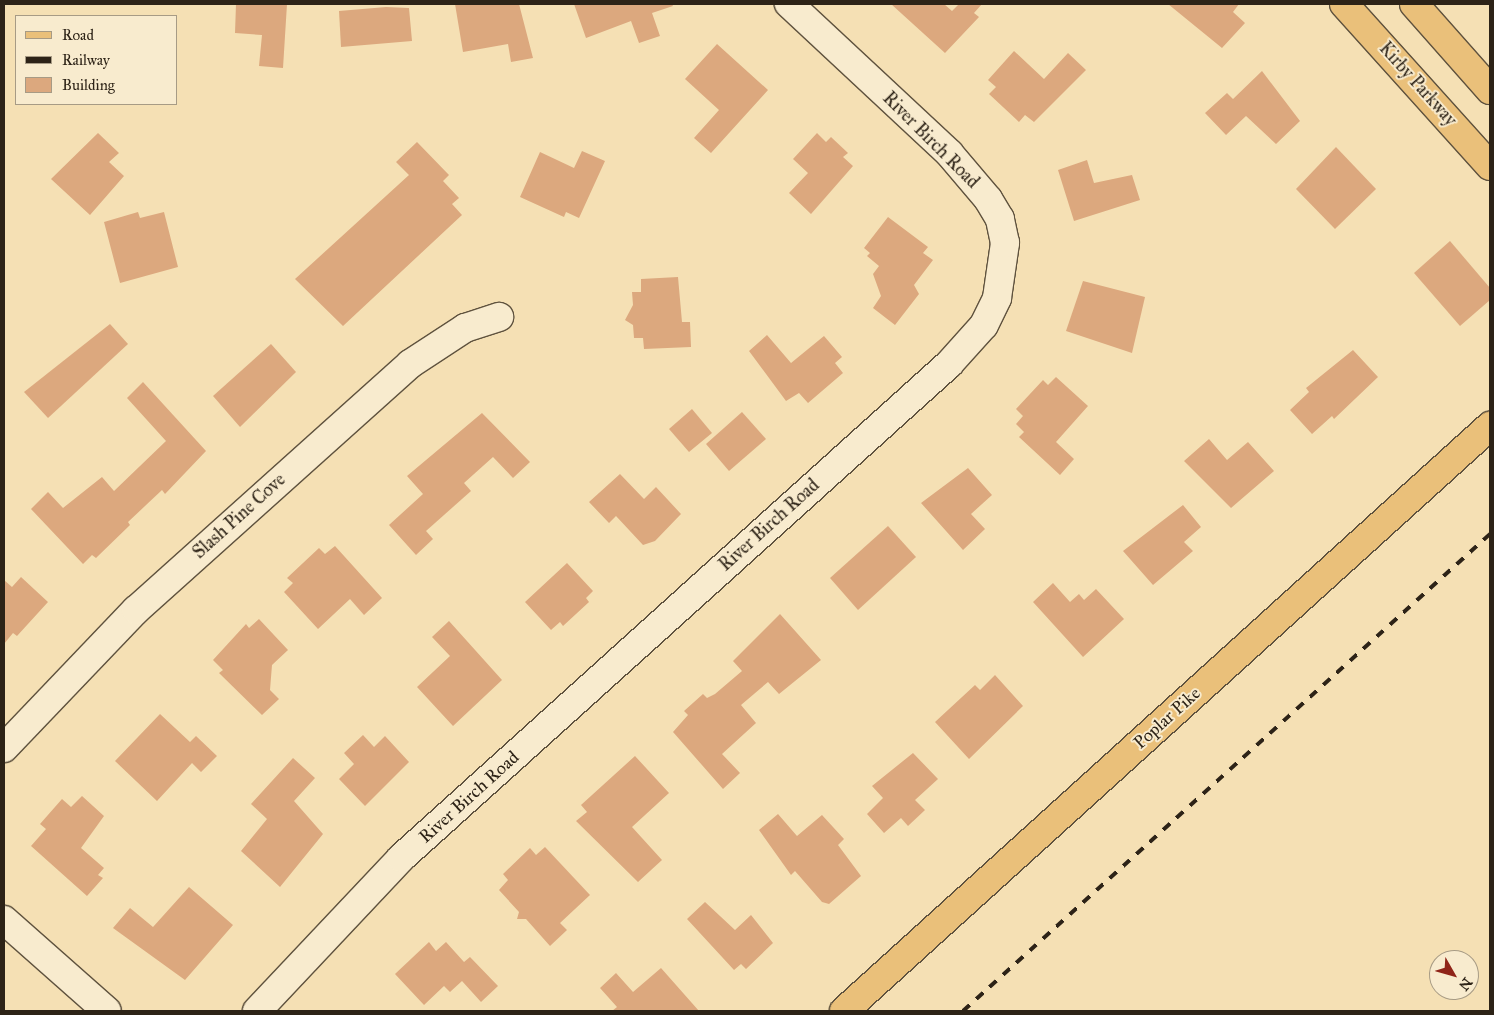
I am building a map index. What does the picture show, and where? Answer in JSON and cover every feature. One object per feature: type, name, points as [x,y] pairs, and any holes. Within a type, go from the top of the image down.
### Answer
[{"type":"main road","name":"Kirby Parkway","points":[[1344,4],[1490,166]]},
{"type":"main road","points":[[1414,4],[1490,90]]},
{"type":"main road","name":"Poplar Pike","points":[[844,1011],[1490,426]]},
{"type":"street","name":"River Birch Road","points":[[257,1011],[400,858],[949,364],[984,324],[997,298],[1005,243],[1000,219],[988,199],[949,153],[788,4]]},
{"type":"street","name":"Slash Pine Cove","points":[[4,748],[136,610],[410,364],[465,328],[499,317]]},
{"type":"street","points":[[4,920],[107,1011]]},
{"type":"building","points":[[236,4],[287,4],[283,68],[259,66],[262,35],[235,33]]},
{"type":"building","points":[[455,4],[519,4],[533,58],[511,62],[508,44],[463,52]]},
{"type":"building","points":[[574,4],[672,4],[673,6],[652,13],[660,36],[639,43],[631,21],[586,38]]},
{"type":"building","points":[[891,4],[944,4],[952,11],[959,4],[982,4],[974,13],[979,17],[945,53]]},
{"type":"building","points":[[1168,4],[1239,4],[1233,12],[1245,23],[1222,48]]},
{"type":"building","points":[[386,7],[409,8],[412,41],[341,47],[339,11]]},
{"type":"building","points":[[717,44],[768,90],[711,153],[694,138],[719,110],[685,79]]},
{"type":"building","points":[[1014,51],[1044,79],[1068,53],[1086,70],[1034,122],[1025,115],[1019,122],[989,94],[996,87],[988,80]]},
{"type":"building","points":[[1262,71],[1300,121],[1276,144],[1246,116],[1226,135],[1205,113],[1227,93],[1233,99]]},
{"type":"building","points":[[98,133],[119,153],[109,162],[124,176],[90,215],[51,179]]},
{"type":"building","points":[[817,133],[826,142],[831,137],[848,153],[843,157],[853,166],[811,214],[789,193],[808,173],[793,159]]},
{"type":"building","points":[[417,142],[449,175],[443,181],[459,198],[452,204],[462,215],[343,326],[295,279],[409,175],[396,162]]},
{"type":"building","points":[[1336,147],[1376,189],[1335,229],[1296,189]]},
{"type":"building","points":[[582,151],[605,161],[579,218],[566,212],[564,217],[520,197],[540,152],[574,168]]},
{"type":"building","points":[[1087,160],[1094,183],[1132,175],[1140,200],[1074,221],[1058,170]]},
{"type":"building","points":[[138,212],[140,218],[164,212],[178,267],[120,283],[104,222]]},
{"type":"building","points":[[888,217],[928,247],[923,253],[933,260],[914,285],[919,294],[895,325],[873,308],[881,296],[873,274],[879,266],[867,256],[870,253],[864,248]]},
{"type":"building","points":[[1450,241],[1490,288],[1490,300],[1460,326],[1414,273]]},
{"type":"building","points":[[678,277],[682,322],[690,322],[691,347],[644,349],[643,338],[634,338],[633,325],[625,320],[633,305],[632,292],[641,292],[641,279]]},
{"type":"building","points":[[1083,281],[1145,297],[1132,353],[1066,331]]},
{"type":"building","points":[[110,324],[128,344],[48,418],[24,392]]},
{"type":"building","points":[[767,335],[791,363],[824,336],[842,357],[835,363],[843,373],[808,403],[799,393],[786,401],[749,351]]},
{"type":"building","points":[[271,344],[296,372],[240,427],[213,396]]},
{"type":"building","points":[[1353,350],[1378,377],[1334,419],[1332,416],[1312,434],[1290,410],[1309,392],[1306,388]]},
{"type":"building","points":[[1056,377],[1088,406],[1056,442],[1074,459],[1060,475],[1019,437],[1024,432],[1016,424],[1023,416],[1016,409],[1043,380],[1048,385]]},
{"type":"building","points":[[143,382],[206,451],[165,494],[162,490],[128,522],[130,525],[96,558],[92,555],[83,564],[31,509],[48,492],[63,508],[102,477],[114,491],[166,441],[127,398]]},
{"type":"building","points":[[692,409],[712,433],[689,452],[669,429]]},
{"type":"building","points":[[742,412],[766,439],[729,471],[706,444]]},
{"type":"building","points":[[482,413],[530,462],[513,478],[493,457],[464,483],[471,491],[426,531],[433,539],[416,555],[389,525],[423,494],[407,476]]},
{"type":"building","points":[[1209,439],[1227,460],[1248,442],[1274,471],[1231,508],[1184,461]]},
{"type":"building","points":[[968,468],[992,495],[971,514],[985,529],[963,550],[921,503]]},
{"type":"building","points":[[620,474],[644,499],[656,487],[681,514],[655,541],[643,545],[616,516],[609,523],[589,502]]},
{"type":"building","points":[[1183,505],[1201,527],[1184,542],[1193,551],[1153,585],[1123,551]]},
{"type":"building","points":[[888,526],[916,557],[858,610],[830,578]]},
{"type":"building","points":[[335,546],[382,598],[364,615],[350,599],[318,629],[284,592],[293,583],[287,578],[319,548],[325,554]]},
{"type":"building","points":[[567,563],[593,591],[586,598],[589,602],[563,626],[560,622],[551,630],[525,602]]},
{"type":"building","points":[[21,577],[48,602],[17,636],[13,633],[4,644],[4,580],[12,587]]},
{"type":"building","points":[[1053,583],[1070,602],[1079,594],[1084,600],[1096,589],[1124,619],[1083,657],[1033,602]]},
{"type":"building","points":[[780,614],[821,660],[779,694],[768,682],[741,705],[756,723],[722,754],[740,773],[723,789],[673,732],[688,715],[684,711],[703,694],[707,698],[715,694],[742,671],[733,661]]},
{"type":"building","points":[[259,619],[288,650],[272,665],[270,690],[279,699],[262,715],[219,673],[223,670],[213,660],[246,624],[249,628]]},
{"type":"building","points":[[449,621],[502,680],[453,726],[417,687],[450,656],[432,637]]},
{"type":"building","points":[[995,675],[1023,706],[969,759],[935,722],[975,685],[980,690]]},
{"type":"building","points":[[160,714],[190,742],[196,736],[217,756],[201,772],[192,763],[157,801],[115,761]]},
{"type":"building","points":[[363,735],[374,747],[385,736],[409,762],[365,806],[339,779],[354,764],[344,753]]},
{"type":"building","points":[[913,753],[938,779],[915,800],[925,810],[908,826],[901,818],[884,833],[867,814],[883,798],[872,786]]},
{"type":"building","points":[[635,756],[669,793],[632,827],[662,860],[638,882],[576,821],[587,812],[581,805]]},
{"type":"building","points":[[293,758],[315,778],[294,801],[323,834],[280,887],[241,851],[267,819],[251,804]]},
{"type":"building","points":[[82,796],[104,816],[81,848],[104,868],[98,875],[103,878],[87,896],[31,846],[46,829],[40,824],[62,799],[71,807]]},
{"type":"building","points":[[778,814],[797,836],[822,815],[844,839],[838,845],[861,876],[829,904],[822,902],[795,871],[791,875],[759,830]]},
{"type":"building","points":[[545,847],[590,895],[560,923],[567,930],[550,946],[526,919],[517,919],[519,912],[499,890],[508,880],[503,874],[530,848],[536,855]]},
{"type":"building","points":[[189,887],[233,925],[185,980],[113,928],[130,908],[153,927]]},
{"type":"building","points":[[705,902],[735,930],[751,915],[773,943],[746,969],[741,964],[734,970],[687,919]]},
{"type":"building","points":[[429,942],[436,951],[446,942],[464,962],[470,957],[498,986],[481,1002],[462,981],[450,992],[444,986],[424,1005],[395,974]]},
{"type":"building","points":[[661,968],[699,1011],[612,1011],[617,1007],[600,988],[616,973],[633,992]]},
{"type":"railway","points":[[963,1011],[1490,534]]}]
